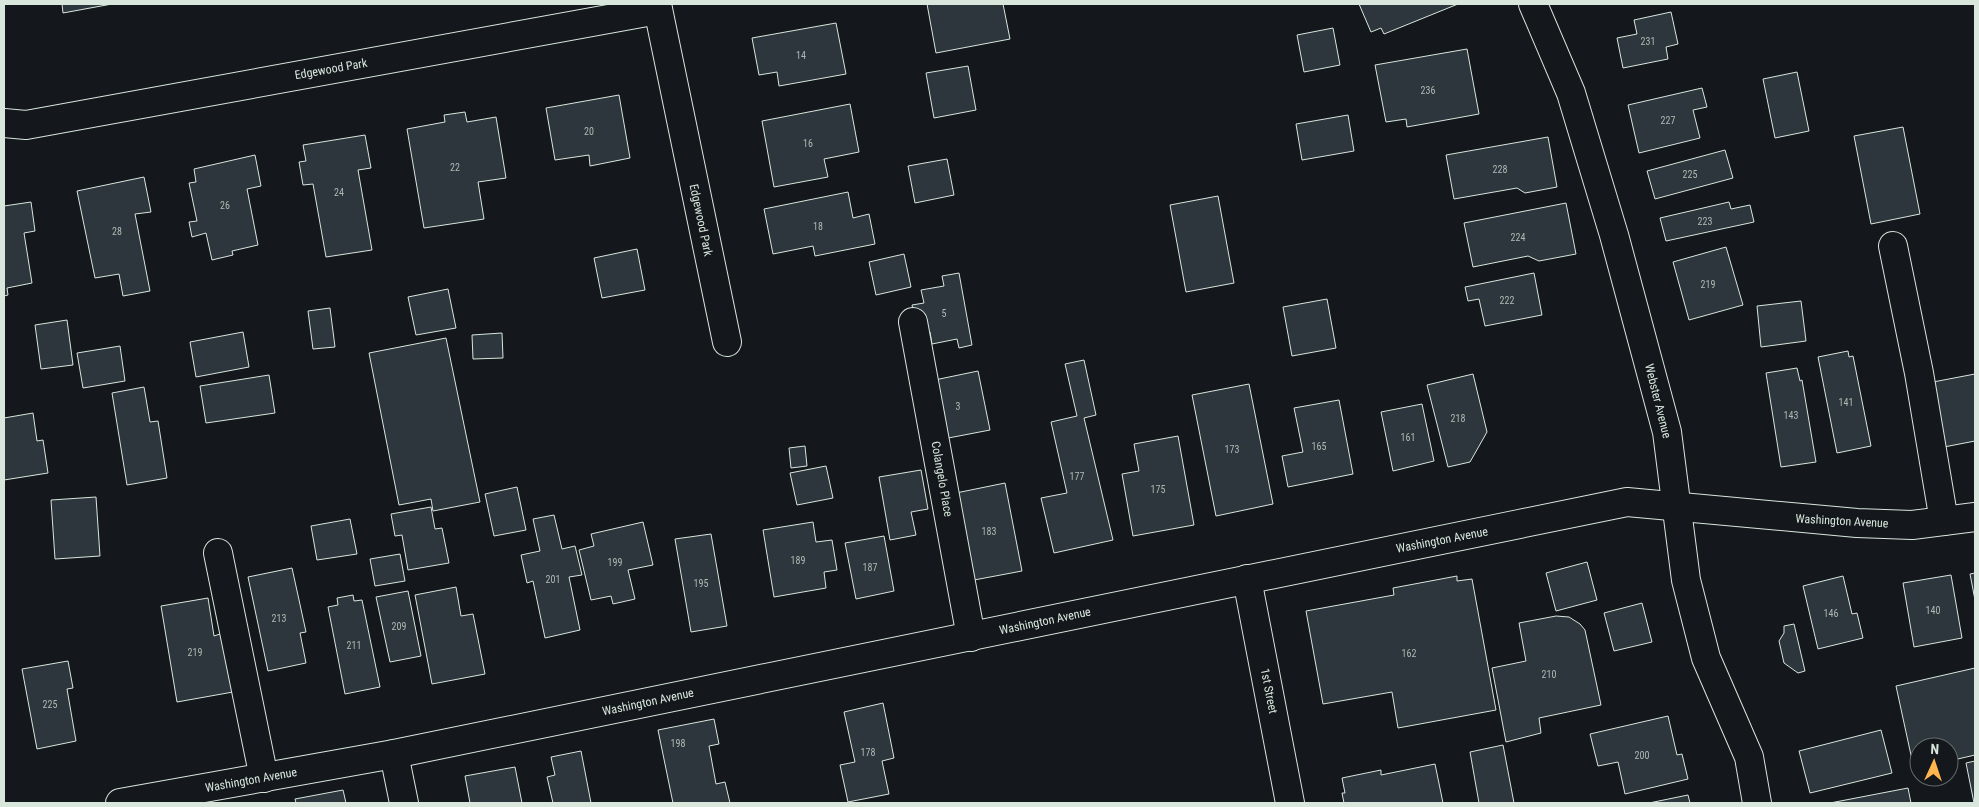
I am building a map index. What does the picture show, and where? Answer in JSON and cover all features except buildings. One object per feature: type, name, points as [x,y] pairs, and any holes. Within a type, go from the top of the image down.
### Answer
[{"type":"street","name":"Webster Avenue","points":[[1533,4],[1572,93],[1614,235],[1667,432],[1686,580],[1706,658],[1749,756],[1757,803]]},
{"type":"street","name":"Edgewood Park","points":[[4,123],[26,125],[657,7],[727,342]]},
{"type":"street","points":[[1893,246],[1919,373],[1944,521]]},
{"type":"street","name":"Colangelo Place","points":[[912,322],[970,636]]},
{"type":"street","name":"Washington Avenue","points":[[120,803],[394,754],[1627,502],[1858,523],[1912,525],[1975,517]]},
{"type":"street","points":[[218,553],[264,778]]},
{"type":"street","name":"1st Street","points":[[1247,579],[1290,803]]},
{"type":"street","points":[[394,754],[404,803]]}]
